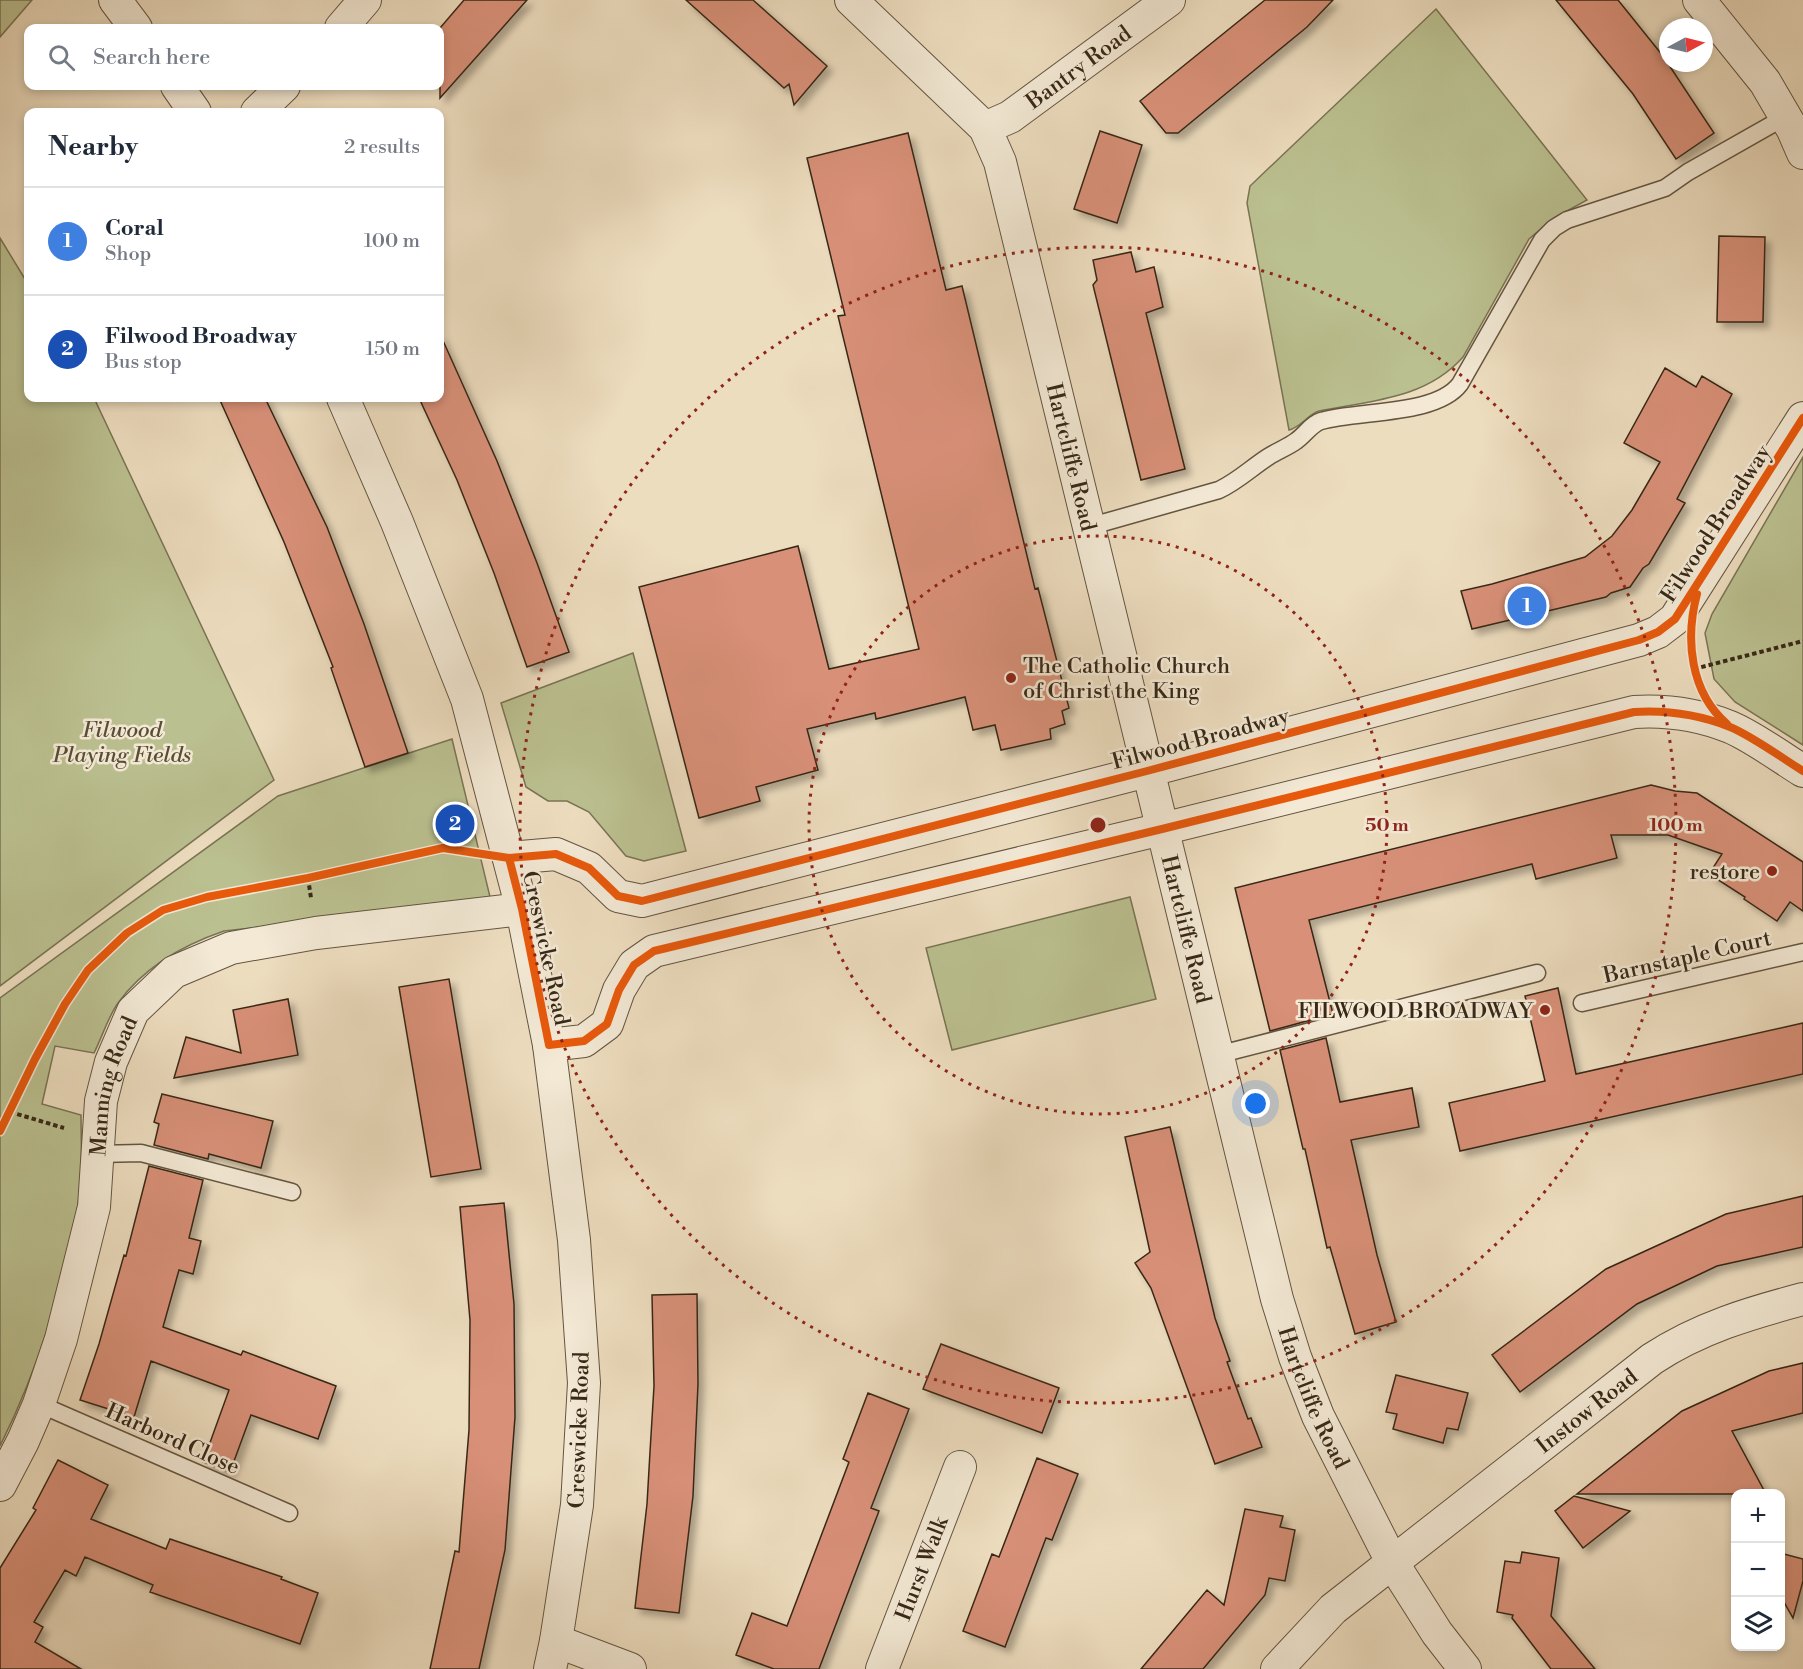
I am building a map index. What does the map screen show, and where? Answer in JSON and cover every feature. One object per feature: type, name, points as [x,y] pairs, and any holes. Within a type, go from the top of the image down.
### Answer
[{"type":"street","points":[[115,0],[133,24]]},
{"type":"street","points":[[344,24],[365,0]]},
{"type":"street","name":"Hartcliffe Road","points":[[851,0],[985,128],[1000,162],[1277,1299],[1295,1357],[1318,1416],[1392,1562],[1437,1633],[1465,1669]]},
{"type":"street","name":"Bantry Road","points":[[985,128],[1010,117],[1169,0]]},
{"type":"street","points":[[1700,0],[1765,82],[1803,153]]},
{"type":"street","points":[[180,90],[192,108]]},
{"type":"street","points":[[261,108],[281,90]]},
{"type":"street","name":"Creswicke Road","points":[[345,402],[397,522],[467,699],[522,909],[549,1045],[574,1240],[584,1383],[577,1505],[553,1655]]},
{"type":"street","name":"Filwood Broadway","points":[[509,858],[556,854],[589,868],[618,896],[642,901],[1147,771],[1639,640],[1658,632],[1675,619],[1803,418]]},
{"type":"street","points":[[549,1045],[584,1041],[607,1024],[619,990],[634,965],[654,951],[1162,830],[1634,712],[1659,710],[1698,717],[1732,728],[1803,771]]},
{"type":"street","name":"Manning Road","points":[[0,1485],[39,1404],[62,1339],[94,1208],[101,1101],[111,1062],[133,1011],[174,972],[231,948],[316,933],[522,909]]},
{"type":"street","name":"Instow Road","points":[[1277,1669],[1333,1609],[1652,1359],[1671,1346],[1723,1322],[1803,1299]]},
{"type":"street","name":"Hurst Walk","points":[[882,1669],[960,1467]]},
{"type":"street","points":[[553,1655],[630,1669]]},
{"type":"lane","points":[[1088,527],[1219,490],[1298,440],[1318,422],[1413,407],[1451,394],[1460,384],[1542,240],[1554,228],[1567,220],[1665,188],[1688,172],[1785,117]]},
{"type":"lane","name":"Barnstaple Court","points":[[1582,1003],[1803,952]]},
{"type":"lane","points":[[1217,1055],[1537,973]]},
{"type":"lane","points":[[99,1147],[141,1153],[292,1192]]},
{"type":"lane","name":"Harbord Close","points":[[39,1404],[289,1513]]},
{"type":"path","points":[[1694,669],[1803,642]]},
{"type":"path","points":[[1693,660],[1697,678]]},
{"type":"path","points":[[297,880],[319,876]]},
{"type":"path","points":[[5,1121],[15,1101]]},
{"type":"path","points":[[10,1112],[99,1147]]},
{"type":"green space","points":[[0,0],[32,0],[0,37]]},
{"type":"green space","points":[[1436,9],[1587,200],[1554,218],[1529,239],[1463,357],[1448,371],[1432,382],[1396,396],[1319,411],[1289,430],[1247,203],[1250,186]]},
{"type":"green space","name":"Filwood Playing Fields","points":[[0,238],[24,277],[24,402],[96,402],[274,780],[0,986]]},
{"type":"green space","points":[[1803,457],[1803,745],[1735,702],[1714,679],[1705,633],[1712,614]]},
{"type":"green space","points":[[633,653],[686,851],[644,861],[626,856],[589,812],[567,801],[548,801],[526,787],[501,703]]},
{"type":"green space","points":[[452,739],[491,901],[224,931],[179,950],[152,968],[128,990],[114,1009],[94,1053],[55,1046],[42,1104],[81,1115],[79,1198],[67,1262],[49,1325],[27,1387],[0,1446],[0,998],[278,796]]},
{"type":"green space","points":[[1130,897],[1156,999],[952,1050],[926,948]]},
{"type":"building","points":[[464,0],[527,0],[440,98],[440,90],[444,90],[443,24]]},
{"type":"building","points":[[686,0],[753,0],[827,66],[794,105],[789,84],[784,88]]},
{"type":"building","points":[[1265,0],[1333,0],[1307,27],[1178,133],[1166,133],[1140,101]]},
{"type":"building","points":[[1556,0],[1618,0],[1659,51],[1659,72],[1674,72],[1714,133],[1676,159],[1633,94]]},
{"type":"building","points":[[1100,131],[1142,145],[1117,223],[1074,209]]},
{"type":"building","points":[[908,133],[946,290],[962,286],[1035,589],[1038,588],[1069,708],[1062,711],[1065,724],[1050,729],[1051,739],[1001,750],[995,725],[973,730],[965,697],[876,719],[875,713],[807,729],[818,770],[756,787],[760,801],[699,818],[639,587],[798,546],[829,669],[919,649],[838,316],[845,315],[807,158]]},
{"type":"building","points":[[1719,236],[1765,237],[1763,322],[1717,322]]},
{"type":"building","points":[[1131,252],[1136,272],[1154,267],[1163,307],[1146,313],[1185,469],[1141,480],[1093,285],[1097,280],[1093,260]]},
{"type":"building","points":[[444,343],[497,461],[569,652],[527,667],[494,573],[457,480],[421,402],[444,402]]},
{"type":"building","points":[[1665,368],[1696,387],[1702,376],[1732,394],[1677,499],[1685,503],[1649,564],[1643,568],[1630,587],[1606,597],[1472,629],[1461,591],[1585,557],[1612,536],[1632,510],[1660,462],[1624,443]]},
{"type":"building","points":[[221,402],[267,402],[327,527],[364,624],[408,753],[365,767],[331,668],[333,667],[284,542]]},
{"type":"building","points":[[1651,785],[1697,793],[1803,862],[1803,911],[1790,902],[1777,921],[1744,899],[1745,897],[1709,874],[1722,854],[1668,835],[1611,835],[1617,858],[1536,879],[1532,864],[1309,920],[1333,1014],[1270,1031],[1235,888]]},
{"type":"building","points":[[449,979],[481,1169],[431,1177],[399,987]]},
{"type":"building","points":[[1558,988],[1576,1074],[1803,1023],[1803,1074],[1460,1151],[1449,1103],[1545,1081],[1525,996]]},
{"type":"building","points":[[288,999],[298,1055],[174,1078],[186,1037],[241,1053],[233,1010]]},
{"type":"building","points":[[1326,1038],[1340,1102],[1412,1088],[1419,1127],[1351,1140],[1377,1255],[1396,1322],[1355,1334],[1330,1247],[1327,1248],[1280,1050]]},
{"type":"building","points":[[162,1094],[273,1121],[261,1168],[209,1154],[208,1159],[154,1145],[159,1124],[154,1122]]},
{"type":"building","points":[[1170,1127],[1215,1318],[1230,1361],[1227,1362],[1248,1419],[1251,1418],[1262,1447],[1215,1464],[1151,1288],[1135,1263],[1150,1252],[1125,1137]]},
{"type":"building","points":[[149,1166],[203,1180],[189,1238],[201,1241],[193,1274],[179,1270],[163,1327],[241,1355],[243,1351],[336,1386],[318,1439],[251,1415],[230,1472],[203,1462],[229,1390],[151,1361],[134,1417],[80,1400],[99,1344],[124,1255],[126,1256]]},
{"type":"building","points":[[1803,1196],[1803,1247],[1717,1266],[1637,1304],[1520,1392],[1492,1355],[1606,1269],[1726,1214]]},
{"type":"building","points":[[504,1203],[514,1304],[515,1417],[505,1550],[479,1669],[430,1669],[455,1551],[459,1552],[469,1430],[470,1320],[460,1207]]},
{"type":"building","points":[[697,1294],[698,1384],[693,1496],[679,1613],[635,1608],[647,1504],[654,1386],[652,1295]]},
{"type":"building","points":[[941,1344],[1059,1388],[1042,1433],[923,1389]]},
{"type":"building","points":[[1803,1363],[1803,1413],[1732,1431],[1763,1489],[1731,1489],[1731,1494],[1577,1494],[1682,1411],[1769,1371]]},
{"type":"building","points":[[1396,1375],[1468,1393],[1458,1430],[1447,1428],[1443,1443],[1393,1429],[1397,1414],[1386,1412]]},
{"type":"building","points":[[868,1393],[909,1409],[871,1508],[879,1511],[819,1669],[774,1669],[736,1655],[752,1613],[787,1626],[849,1462],[843,1459]]},
{"type":"building","points":[[1037,1458],[1078,1474],[1052,1540],[1046,1538],[1005,1647],[963,1631],[992,1554],[999,1557]]},
{"type":"building","points":[[58,1460],[108,1485],[91,1519],[166,1549],[170,1539],[282,1577],[281,1579],[318,1593],[300,1644],[150,1592],[153,1585],[85,1557],[76,1576],[65,1570],[34,1622],[43,1627],[35,1642],[81,1669],[0,1669],[0,1568],[36,1510],[33,1508]]},
{"type":"building","points":[[1574,1496],[1630,1511],[1583,1548],[1555,1511]]},
{"type":"building","points":[[1245,1509],[1283,1516],[1280,1527],[1295,1530],[1285,1581],[1269,1578],[1265,1595],[1203,1669],[1141,1669],[1207,1590],[1224,1605]]},
{"type":"building","points":[[1522,1552],[1559,1558],[1551,1616],[1595,1669],[1551,1669],[1512,1618],[1513,1615],[1497,1612],[1505,1561],[1520,1563]]},
{"type":"building","points":[[1785,1554],[1803,1559],[1803,1581],[1793,1618],[1785,1604]]},
{"type":"cycle path","points":[[0,1131],[65,1004],[88,970],[127,933],[163,910],[207,897],[308,878],[443,848],[509,858],[556,854],[589,868],[618,896],[642,901],[1147,771],[1639,640],[1658,632],[1675,619],[1803,418]]},
{"type":"cycle path","points":[[1697,594],[1691,629],[1694,664],[1705,697],[1727,724]]},
{"type":"cycle path","points":[[509,858],[522,909],[549,1045],[584,1041],[607,1024],[619,990],[634,965],[654,951],[1162,829],[1634,712],[1683,714],[1719,723],[1748,736],[1803,771]]},
{"type":"place","name":"Coral","points":[[1527,606]]},
{"type":"place","name":"The Catholic Church of Christ the King","points":[[1011,678]]},
{"type":"place","name":"Filwood Broadway","points":[[455,824]]},
{"type":"place","name":"restore","points":[[1772,871]]},
{"type":"place","name":"FILWOOD BROADWAY","points":[[1545,1010]]}]
